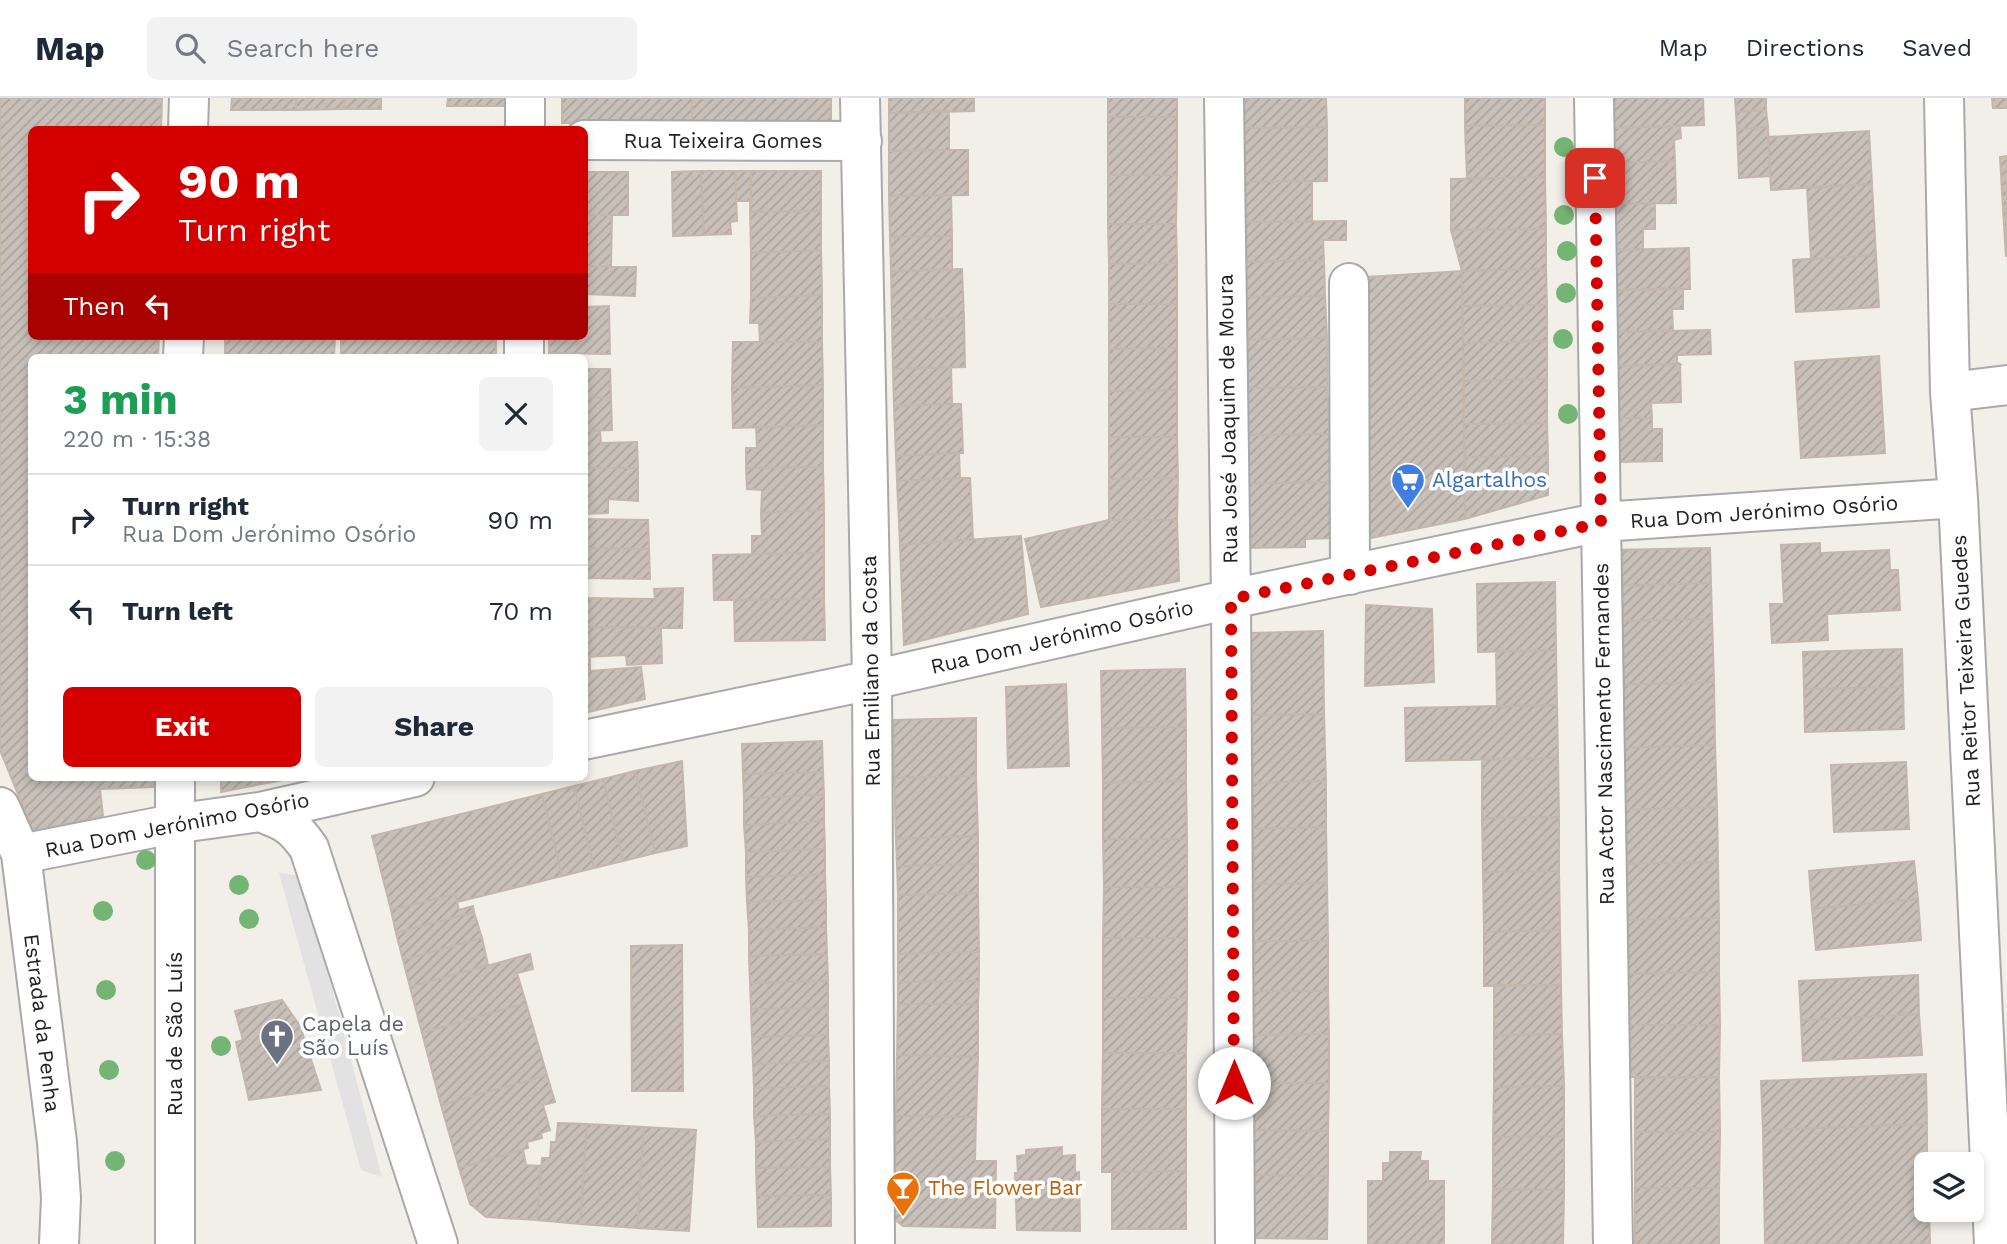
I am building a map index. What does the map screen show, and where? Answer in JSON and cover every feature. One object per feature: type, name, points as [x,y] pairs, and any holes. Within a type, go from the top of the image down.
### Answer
[{"type":"street","points":[[188,126],[189,98]]},
{"type":"street","points":[[525,98],[526,126]]},
{"type":"street","name":"Rua Emiliano da Costa","points":[[860,98],[872,680],[874,1244]]},
{"type":"street","name":"Rua José Joaquim de Moura","points":[[1224,98],[1236,1244]]},
{"type":"street","name":"Rua Actor Nascimento Fernandes","points":[[1594,98],[1613,1244]]},
{"type":"street","name":"Rua Reitor Teixeira Guedes","points":[[1944,98],[1950,392],[1958,498],[1994,1244]]},
{"type":"street","name":"Rua Teixeira Gomes","points":[[588,140],[862,141]]},
{"type":"street","points":[[1349,282],[1350,575]]},
{"type":"street","points":[[1950,392],[2007,385]]},
{"type":"street","name":"Rua Dom Jerónimo Osório","points":[[588,739],[872,680],[1231,599],[1601,523],[1958,498]]},
{"type":"street","name":"Rua de São Luís","points":[[175,781],[176,1244]]},
{"type":"street","name":"Rua Dom Jerónimo Osório","points":[[21,854],[173,824],[260,812],[397,781]]},
{"type":"street","name":"Estrada da Penha","points":[[0,807],[21,854],[57,1142],[61,1198],[60,1244]]},
{"type":"street","points":[[260,812],[286,821],[309,848],[438,1244]]},
{"type":"shaded area","points":[[279,873],[302,876],[382,1177],[361,1170]]},
{"type":"building","points":[[0,98],[162,98],[161,126],[28,126],[28,340],[159,340],[158,354],[28,354],[28,781],[153,781],[153,787],[100,789],[103,816],[33,831],[0,750]]},
{"type":"building","points":[[232,98],[296,98],[296,110],[231,110]]},
{"type":"building","points":[[296,98],[344,98],[344,109],[296,110]]},
{"type":"building","points":[[345,98],[381,98],[381,109],[344,109]]},
{"type":"building","points":[[448,98],[504,98],[504,106],[447,106]]},
{"type":"building","points":[[562,98],[692,98],[692,123],[562,123]]},
{"type":"building","points":[[692,98],[831,98],[831,122],[692,123]]},
{"type":"building","points":[[889,98],[974,98],[974,111],[889,113]]},
{"type":"building","points":[[1108,98],[1177,98],[1177,117],[1108,117]]},
{"type":"building","points":[[1239,98],[1326,98],[1327,127],[1240,128]]},
{"type":"building","points":[[1465,98],[1545,98],[1545,125],[1465,126]]},
{"type":"building","points":[[1612,98],[1703,98],[1704,125],[1613,128]]},
{"type":"building","points":[[1735,98],[1766,98],[1766,110],[1736,112]]},
{"type":"building","points":[[1992,98],[2007,98],[2007,108],[1993,108]]},
{"type":"building","points":[[1766,110],[1768,127],[1737,129],[1736,112]]},
{"type":"building","points":[[949,111],[949,150],[889,151],[889,113]]},
{"type":"building","points":[[1108,117],[1177,117],[1177,175],[1108,175]]},
{"type":"building","points":[[1545,125],[1545,177],[1467,179],[1465,126]]},
{"type":"building","points":[[1680,126],[1681,138],[1674,140],[1675,161],[1614,163],[1613,128]]},
{"type":"building","points":[[1327,127],[1327,181],[1240,182],[1240,128]]},
{"type":"building","points":[[1768,127],[1770,176],[1739,178],[1737,129]]},
{"type":"building","points":[[1869,131],[1872,184],[1771,190],[1768,137]]},
{"type":"building","points":[[968,150],[968,195],[889,196],[889,151]]},
{"type":"building","points":[[2007,156],[2007,209],[2003,209],[2000,157]]},
{"type":"building","points":[[1675,161],[1676,203],[1614,204],[1614,163]]},
{"type":"building","points":[[701,171],[735,171],[737,221],[730,222],[731,234],[704,235]]},
{"type":"building","points":[[701,171],[704,235],[673,236],[672,172]]},
{"type":"building","points":[[735,171],[751,171],[751,201],[736,201]]},
{"type":"building","points":[[751,171],[821,171],[821,211],[750,212]]},
{"type":"building","points":[[588,172],[628,172],[628,215],[588,215]]},
{"type":"building","points":[[1108,175],[1177,175],[1176,224],[1108,224]]},
{"type":"building","points":[[1545,177],[1546,229],[1451,230],[1451,179]]},
{"type":"building","points":[[1312,181],[1312,222],[1240,222],[1240,182]]},
{"type":"building","points":[[1872,184],[1876,255],[1811,259],[1807,187]]},
{"type":"building","points":[[951,195],[952,236],[890,237],[889,196]]},
{"type":"building","points":[[1655,203],[1655,229],[1643,229],[1643,249],[1616,250],[1614,204]]},
{"type":"building","points":[[2003,209],[2007,209],[2006,257]]},
{"type":"building","points":[[821,211],[821,250],[751,253],[750,212]]},
{"type":"building","points":[[588,215],[612,215],[611,266],[588,266]]},
{"type":"building","points":[[1346,221],[1346,240],[1323,240],[1324,260],[1240,262],[1240,222]]},
{"type":"building","points":[[1108,224],[1176,224],[1177,263],[1109,264]]},
{"type":"building","points":[[1546,229],[1546,269],[1462,271],[1451,230]]},
{"type":"building","points":[[952,236],[952,270],[891,271],[890,237]]},
{"type":"building","points":[[1689,248],[1690,289],[1616,290],[1616,250]]},
{"type":"building","points":[[821,250],[822,295],[751,298],[751,253]]},
{"type":"building","points":[[1876,255],[1879,307],[1796,312],[1793,260]]},
{"type":"building","points":[[1324,260],[1325,296],[1240,297],[1240,262]]},
{"type":"building","points":[[1177,263],[1177,304],[1109,304],[1109,264]]},
{"type":"building","points":[[588,266],[636,267],[635,296],[588,294]]},
{"type":"building","points":[[962,269],[964,318],[892,320],[891,271]]},
{"type":"building","points":[[1546,269],[1547,305],[1462,306],[1462,271]]},
{"type":"building","points":[[1462,271],[1465,519],[1366,539],[1367,277]]},
{"type":"building","points":[[1683,288],[1683,309],[1672,309],[1673,330],[1617,332],[1616,290]]},
{"type":"building","points":[[822,295],[822,342],[760,342],[759,323],[750,323],[751,298]]},
{"type":"building","points":[[1325,296],[1327,338],[1240,340],[1240,297]]},
{"type":"building","points":[[1109,304],[1177,304],[1177,348],[1109,349]]},
{"type":"building","points":[[1547,305],[1547,341],[1463,343],[1462,306]]},
{"type":"building","points":[[609,306],[610,354],[549,353],[549,340],[588,340],[588,307]]},
{"type":"building","points":[[964,318],[965,367],[893,369],[892,320]]},
{"type":"building","points":[[1710,330],[1711,354],[1677,355],[1677,362],[1680,364],[1618,366],[1617,332]]},
{"type":"building","points":[[1327,338],[1327,387],[1240,388],[1240,340]]},
{"type":"building","points":[[225,340],[335,340],[334,354],[225,354]]},
{"type":"building","points":[[341,340],[496,340],[496,354],[341,354]]},
{"type":"building","points":[[1547,341],[1547,379],[1464,381],[1463,343]]},
{"type":"building","points":[[733,342],[822,342],[823,385],[732,388]]},
{"type":"building","points":[[1177,348],[1177,390],[1109,391],[1109,349]]},
{"type":"building","points":[[1879,356],[1885,453],[1801,458],[1795,362]]},
{"type":"building","points":[[1680,364],[1681,402],[1651,403],[1652,418],[1618,418],[1618,366]]},
{"type":"building","points":[[951,367],[952,404],[894,406],[893,369]]},
{"type":"building","points":[[588,369],[610,369],[611,398],[588,397]]},
{"type":"building","points":[[1547,379],[1547,423],[1464,424],[1464,381]]},
{"type":"building","points":[[823,385],[823,425],[733,428],[732,388]]},
{"type":"building","points":[[1327,387],[1330,434],[1241,435],[1240,388]]},
{"type":"building","points":[[1177,390],[1177,437],[1109,437],[1109,391]]},
{"type":"building","points":[[588,397],[611,398],[612,430],[588,431]]},
{"type":"building","points":[[961,404],[963,453],[896,456],[894,406]]},
{"type":"building","points":[[1618,418],[1652,418],[1652,429],[1662,429],[1662,461],[1619,462]]},
{"type":"building","points":[[1547,423],[1548,456],[1465,457],[1464,424]]},
{"type":"building","points":[[823,425],[823,467],[746,468],[746,448],[757,448],[756,427]]},
{"type":"building","points":[[588,431],[600,431],[601,443],[637,442],[638,468],[588,468]]},
{"type":"building","points":[[1330,434],[1331,482],[1242,484],[1241,435]]},
{"type":"building","points":[[1109,437],[1177,437],[1178,478],[1109,479]]},
{"type":"building","points":[[959,453],[960,478],[897,481],[896,456]]},
{"type":"building","points":[[1548,456],[1548,495],[1465,519],[1465,457]]},
{"type":"building","points":[[823,467],[824,510],[761,513],[762,490],[747,489],[746,468]]},
{"type":"building","points":[[588,468],[638,468],[638,501],[608,499],[608,513],[588,514]]},
{"type":"building","points":[[970,478],[973,539],[900,545],[897,481]]},
{"type":"building","points":[[1178,478],[1177,520],[1109,520],[1109,479]]},
{"type":"building","points":[[1331,482],[1332,538],[1305,539],[1305,547],[1242,548],[1242,484]]},
{"type":"building","points":[[824,510],[824,553],[752,554],[752,536],[762,536],[761,513]]},
{"type":"building","points":[[588,519],[648,520],[649,549],[588,548]]},
{"type":"building","points":[[1109,520],[1177,520],[1179,581],[1041,607],[1025,539]]},
{"type":"building","points":[[1021,536],[1028,614],[904,645],[900,545]]},
{"type":"building","points":[[1820,543],[1820,553],[1889,550],[1890,570],[1898,570],[1900,610],[1827,614],[1828,640],[1772,643],[1770,604],[1784,604],[1781,545]]},
{"type":"building","points":[[588,548],[649,549],[650,579],[588,578]]},
{"type":"building","points":[[1710,548],[1711,583],[1613,586],[1612,550]]},
{"type":"building","points":[[824,553],[824,599],[714,600],[713,555]]},
{"type":"building","points":[[1555,582],[1556,650],[1478,652],[1477,584]]},
{"type":"building","points":[[1711,583],[1712,619],[1614,621],[1613,586]]},
{"type":"building","points":[[683,588],[682,628],[588,627],[588,598],[655,599],[654,589]]},
{"type":"building","points":[[824,599],[825,640],[735,641],[734,600]]},
{"type":"building","points":[[1366,605],[1432,609],[1434,682],[1365,686]]},
{"type":"building","points":[[1712,619],[1714,682],[1615,685],[1614,621]]},
{"type":"building","points":[[588,627],[661,628],[662,663],[627,665],[626,655],[588,657]]},
{"type":"building","points":[[1323,631],[1324,714],[1252,715],[1250,633]]},
{"type":"building","points":[[1902,649],[1903,687],[1804,689],[1803,652]]},
{"type":"building","points":[[1556,650],[1557,705],[1497,707],[1496,651]]},
{"type":"building","points":[[588,657],[590,671],[641,667],[645,699],[588,712]]},
{"type":"building","points":[[1185,669],[1186,727],[1102,728],[1101,671]]},
{"type":"building","points":[[1714,682],[1715,745],[1617,748],[1615,685]]},
{"type":"building","points":[[1066,684],[1069,766],[1008,768],[1006,687]]},
{"type":"building","points":[[1903,687],[1904,729],[1805,732],[1804,689]]},
{"type":"building","points":[[1557,705],[1558,758],[1406,761],[1405,708]]},
{"type":"building","points":[[1324,714],[1326,781],[1253,783],[1252,715]]},
{"type":"building","points":[[976,718],[976,776],[894,778],[893,720]]},
{"type":"building","points":[[1186,727],[1186,781],[1103,783],[1102,728]]},
{"type":"building","points":[[822,741],[823,772],[743,774],[742,744]]},
{"type":"building","points":[[1715,745],[1717,807],[1618,810],[1617,748]]},
{"type":"building","points":[[1558,758],[1559,817],[1482,818],[1482,759]]},
{"type":"building","points":[[682,761],[687,846],[655,853],[635,771]]},
{"type":"building","points":[[1906,762],[1909,829],[1834,832],[1831,765]]},
{"type":"building","points":[[635,771],[655,853],[623,861],[603,779]]},
{"type":"building","points":[[823,772],[824,795],[744,798],[743,774]]},
{"type":"building","points":[[976,776],[978,836],[896,839],[894,778]]},
{"type":"building","points":[[603,779],[623,861],[594,868],[574,786]]},
{"type":"building","points":[[221,781],[262,781],[262,784],[221,792]]},
{"type":"building","points":[[1186,781],[1187,839],[1103,839],[1103,783]]},
{"type":"building","points":[[1326,781],[1326,827],[1253,829],[1253,783]]},
{"type":"building","points":[[574,786],[594,868],[562,876],[542,794]]},
{"type":"building","points":[[542,794],[562,876],[457,902],[455,894],[391,910],[372,836]]},
{"type":"building","points":[[824,795],[824,821],[744,825],[744,798]]},
{"type":"building","points":[[1717,807],[1718,862],[1619,864],[1618,810]]},
{"type":"building","points":[[1559,817],[1559,871],[1483,872],[1482,818]]},
{"type":"building","points":[[824,821],[825,849],[746,852],[744,825]]},
{"type":"building","points":[[1326,827],[1327,883],[1254,884],[1253,829]]},
{"type":"building","points":[[978,836],[978,864],[897,866],[896,839]]},
{"type":"building","points":[[1103,839],[1187,839],[1187,887],[1104,887]]},
{"type":"building","points":[[825,849],[825,874],[746,877],[746,852]]},
{"type":"building","points":[[1914,861],[1918,899],[1812,909],[1809,871]]},
{"type":"building","points":[[1718,862],[1719,918],[1621,920],[1619,864]]},
{"type":"building","points":[[978,864],[978,893],[898,895],[897,866]]},
{"type":"building","points":[[1559,871],[1560,930],[1484,932],[1483,872]]},
{"type":"building","points":[[825,874],[826,900],[747,902],[746,877]]},
{"type":"building","points":[[1327,883],[1328,941],[1254,941],[1254,884]]},
{"type":"building","points":[[1104,887],[1187,887],[1187,938],[1103,938]]},
{"type":"building","points":[[978,893],[979,952],[898,954],[898,895]]},
{"type":"building","points":[[455,894],[459,910],[473,906],[474,912],[396,933],[391,910]]},
{"type":"building","points":[[1918,899],[1921,940],[1816,950],[1812,909]]},
{"type":"building","points":[[826,900],[826,927],[749,930],[747,902]]},
{"type":"building","points":[[474,912],[482,938],[403,960],[396,933]]},
{"type":"building","points":[[1719,918],[1719,972],[1622,974],[1621,920]]},
{"type":"building","points":[[826,927],[827,954],[749,956],[749,930]]},
{"type":"building","points":[[1560,930],[1561,985],[1484,986],[1484,932]]},
{"type":"building","points":[[482,938],[488,965],[410,987],[403,960]]},
{"type":"building","points":[[1103,938],[1187,938],[1187,998],[1103,998]]},
{"type":"building","points":[[1254,941],[1328,941],[1328,991],[1254,991]]},
{"type":"building","points":[[682,945],[683,1091],[632,1091],[631,946]]},
{"type":"building","points":[[979,952],[979,981],[898,982],[898,954]]},
{"type":"building","points":[[530,954],[533,969],[517,973],[526,1003],[422,1033],[410,987]]},
{"type":"building","points":[[827,954],[828,981],[750,983],[749,956]]},
{"type":"building","points":[[1719,972],[1720,1025],[1622,1025],[1622,974]]},
{"type":"building","points":[[1918,975],[1919,1014],[1801,1020],[1799,981]]},
{"type":"building","points":[[828,981],[828,1008],[751,1009],[750,983]]},
{"type":"building","points":[[979,981],[978,1004],[898,1004],[898,982]]},
{"type":"building","points":[[1494,985],[1561,985],[1562,1034],[1494,1035]]},
{"type":"building","points":[[1254,991],[1328,991],[1329,1034],[1253,1035]]},
{"type":"building","points":[[1103,998],[1187,998],[1186,1053],[1103,1053]]},
{"type":"building","name":"Capela de São Luís","points":[[282,1000],[300,1026],[321,1090],[249,1100],[236,1042],[243,1040],[235,1011]]},
{"type":"building","points":[[526,1003],[547,1075],[441,1105],[422,1033]]},
{"type":"building","points":[[898,1004],[978,1004],[978,1057],[897,1055]]},
{"type":"building","points":[[828,1008],[828,1035],[752,1037],[751,1009]]},
{"type":"building","points":[[1919,1014],[1922,1055],[1803,1061],[1801,1020]]},
{"type":"building","points":[[1622,1025],[1720,1025],[1719,1077],[1622,1077]]},
{"type":"building","points":[[1329,1034],[1329,1083],[1252,1083],[1253,1035]]},
{"type":"building","points":[[1562,1034],[1564,1086],[1494,1087],[1494,1035]]},
{"type":"building","points":[[828,1035],[829,1061],[753,1064],[752,1037]]},
{"type":"building","points":[[1103,1053],[1186,1053],[1186,1109],[1102,1109]]},
{"type":"building","points":[[897,1055],[978,1057],[976,1117],[896,1116]]},
{"type":"building","points":[[829,1061],[829,1086],[754,1088],[753,1064]]},
{"type":"building","points":[[1926,1074],[1927,1124],[1763,1130],[1761,1081]]},
{"type":"building","points":[[547,1075],[555,1102],[543,1105],[550,1130],[541,1133],[542,1138],[527,1142],[528,1148],[459,1168],[441,1105]]},
{"type":"building","points":[[1719,1077],[1720,1132],[1635,1132],[1635,1078]]},
{"type":"building","points":[[1252,1083],[1329,1083],[1328,1131],[1251,1130]]},
{"type":"building","points":[[829,1086],[830,1114],[754,1116],[754,1088]]},
{"type":"building","points":[[1564,1086],[1564,1136],[1493,1137],[1494,1087]]},
{"type":"building","points":[[1102,1109],[1186,1109],[1186,1171],[1102,1172]]},
{"type":"building","points":[[830,1114],[830,1139],[756,1142],[754,1116]]},
{"type":"building","points":[[896,1116],[976,1117],[975,1161],[996,1161],[995,1228],[903,1226],[894,1219]]},
{"type":"building","points":[[558,1123],[587,1124],[580,1224],[537,1220],[542,1158],[550,1158],[551,1142],[556,1142]]},
{"type":"building","points":[[587,1124],[644,1127],[637,1228],[580,1224]]},
{"type":"building","points":[[1927,1124],[1927,1152],[1914,1152],[1914,1222],[1929,1222],[1930,1244],[1765,1244],[1763,1130]]},
{"type":"building","points":[[644,1127],[696,1130],[689,1231],[637,1228]]},
{"type":"building","points":[[1251,1130],[1328,1131],[1328,1176],[1250,1175]]},
{"type":"building","points":[[1635,1132],[1720,1132],[1719,1188],[1635,1188]]},
{"type":"building","points":[[1564,1136],[1564,1190],[1493,1189],[1493,1137]]},
{"type":"building","points":[[830,1139],[830,1167],[756,1168],[756,1142]]},
{"type":"building","points":[[1062,1147],[1062,1156],[1075,1155],[1075,1173],[1079,1172],[1080,1231],[1017,1230],[1017,1156],[1026,1155],[1026,1150]]},
{"type":"building","points":[[523,1150],[526,1165],[541,1166],[537,1220],[486,1217],[470,1204],[459,1168]]},
{"type":"building","points":[[1390,1152],[1421,1152],[1420,1161],[1428,1161],[1428,1181],[1444,1181],[1444,1244],[1368,1244],[1368,1181],[1383,1181],[1383,1163],[1390,1163]]},
{"type":"building","points":[[830,1167],[831,1195],[757,1196],[756,1168]]},
{"type":"building","points":[[1186,1171],[1186,1229],[1112,1229],[1112,1172]]},
{"type":"building","points":[[1250,1175],[1328,1176],[1327,1239],[1249,1238]]},
{"type":"building","points":[[1635,1188],[1719,1188],[1719,1244],[1635,1244]]},
{"type":"building","points":[[1493,1189],[1564,1190],[1563,1244],[1492,1244]]},
{"type":"building","points":[[831,1195],[831,1226],[758,1227],[757,1196]]},
{"type":"place","name":"Algartalhos","points":[[1408,510]]},
{"type":"place","name":"Capela de São Luís","points":[[277,1066]]},
{"type":"place","name":"The Flower Bar","points":[[903,1218]]},
{"type":"route","points":[[1234,1083],[1231,599],[1601,523],[1595,178]]}]
